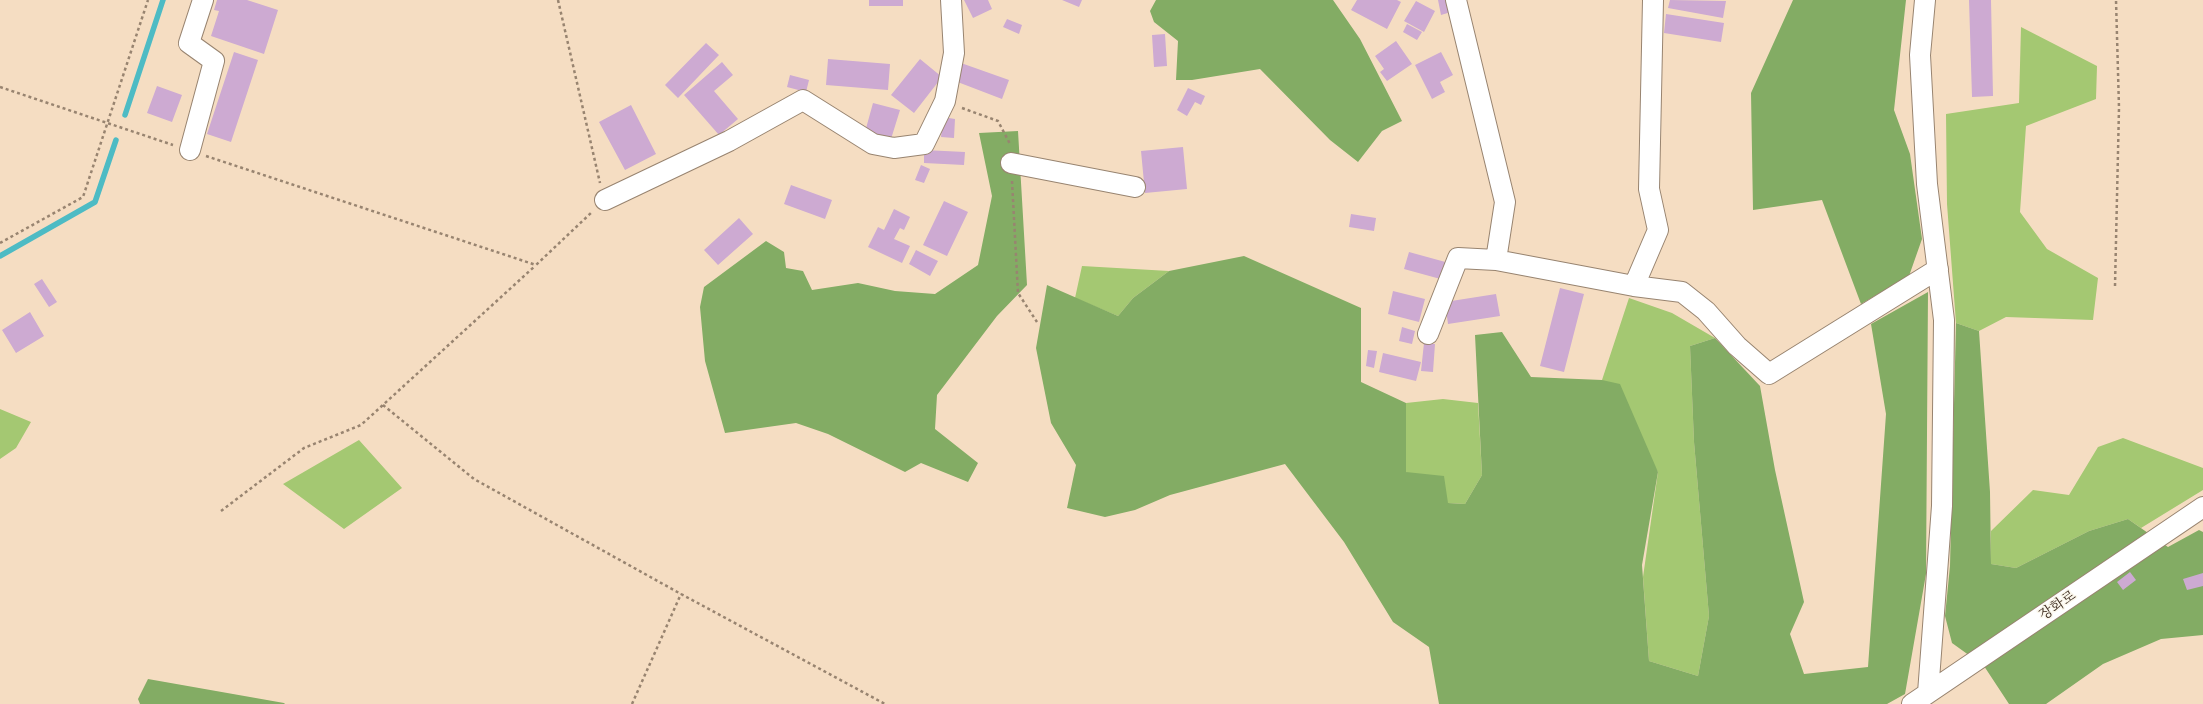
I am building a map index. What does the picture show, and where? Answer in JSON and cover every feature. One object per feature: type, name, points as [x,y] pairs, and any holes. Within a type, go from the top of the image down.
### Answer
[{"type":"street","points":[[190,150],[214,61],[189,43],[203,0]]},
{"type":"street","points":[[605,200],[730,141],[802,100],[873,144],[894,148],[924,144],[944,102],[954,53],[951,0]]},
{"type":"street","points":[[1456,0],[1505,202],[1496,260]]},
{"type":"street","points":[[1634,286],[1658,230],[1649,189],[1652,0]]},
{"type":"street","points":[[1925,0],[1920,56],[1927,184],[1944,320],[1942,506],[1928,693]]},
{"type":"street","points":[[1011,163],[1135,187]]},
{"type":"street","points":[[1428,334],[1458,258],[1496,260],[1634,286],[1682,292],[1706,311],[1737,346],[1769,374],[1938,269]]},
{"type":"street","name":"장화로","points":[[1912,704],[2203,507]]},
{"type":"path","points":[[0,243],[84,198],[148,0]]},
{"type":"path","points":[[221,511],[304,448],[361,425],[605,200],[558,0]]},
{"type":"path","points":[[2115,286],[2119,108],[2116,0]]},
{"type":"path","points":[[0,87],[536,265]]},
{"type":"path","points":[[944,102],[998,121],[1010,142],[1018,293],[1037,322]]},
{"type":"path","points":[[383,405],[474,479],[681,594],[885,704]]},
{"type":"path","points":[[632,704],[681,594]]},
{"type":"green space","points":[[1156,0],[1333,0],[1360,39],[1402,121],[1382,131],[1358,162],[1330,140],[1260,69],[1192,80],[1176,80],[1178,41],[1154,22],[1150,11]]},
{"type":"green space","points":[[1793,0],[1906,0],[1894,110],[1910,154],[1922,239],[1909,276],[1861,304],[1822,200],[1753,210],[1751,93]]},
{"type":"green space","points":[[2021,27],[2097,66],[2096,99],[2026,126],[2020,212],[2047,249],[2098,278],[2093,320],[2006,317],[1979,331],[1956,323],[1947,204],[1946,114],[2019,103]]},
{"type":"green space","points":[[1018,131],[1027,285],[997,316],[937,395],[935,429],[978,463],[968,482],[921,463],[905,472],[828,434],[796,423],[725,433],[705,361],[700,307],[704,287],[766,241],[784,252],[786,268],[803,271],[812,290],[858,283],[895,291],[935,294],[978,265],[992,196],[979,133]]},
{"type":"green space","points":[[1244,256],[1361,308],[1361,382],[1406,403],[1406,472],[1444,476],[1448,503],[1465,504],[1482,475],[1475,335],[1502,332],[1531,377],[1602,380],[1620,384],[1658,472],[1642,565],[1649,661],[1698,676],[1709,616],[1694,442],[1690,346],[1715,338],[1760,386],[1775,470],[1804,602],[1790,634],[1804,674],[1868,667],[1886,414],[1871,324],[1928,292],[1926,574],[1905,694],[1887,704],[1439,704],[1429,647],[1393,622],[1344,542],[1285,464],[1170,495],[1135,510],[1105,517],[1067,508],[1076,465],[1051,423],[1036,348],[1047,285],[1118,316],[1133,298],[1169,271]]},
{"type":"green space","points":[[1082,266],[1169,271],[1133,298],[1118,316],[1075,298]]},
{"type":"green space","points":[[1629,298],[1672,313],[1715,338],[1690,346],[1694,442],[1709,616],[1698,676],[1649,661],[1643,577],[1658,472],[1602,380]]},
{"type":"green space","points":[[1956,323],[1979,331],[1990,492],[1991,564],[2016,568],[2089,531],[2128,519],[2168,547],[2199,530],[2203,532],[2203,635],[2161,639],[2103,664],[2046,704],[2009,704],[1984,666],[1952,643],[1945,616],[1950,566]]},
{"type":"green space","points":[[1443,399],[1478,403],[1482,475],[1465,504],[1448,503],[1406,472],[1406,403]]},
{"type":"green space","points":[[0,409],[31,422],[16,448],[0,459]]},
{"type":"green space","points":[[2123,438],[2203,468],[2203,490],[2141,528],[2128,519],[2089,531],[2016,568],[1991,564],[1991,531],[2033,490],[2069,495],[2098,447]]},
{"type":"green space","points":[[359,440],[402,488],[344,529],[283,484]]},
{"type":"green space","points":[[148,679],[285,704],[140,704],[138,699]]},
{"type":"building","points":[[217,0],[247,0],[278,10],[264,54],[211,36],[219,11],[214,10]]},
{"type":"building","points":[[869,0],[903,0],[903,6],[869,6]]},
{"type":"building","points":[[964,0],[988,0],[992,9],[973,18]]},
{"type":"building","points":[[1062,0],[1082,0],[1079,7]]},
{"type":"building","points":[[1357,0],[1397,0],[1401,2],[1387,29],[1351,10]]},
{"type":"building","points":[[1438,0],[1448,0],[1451,12],[1441,15]]},
{"type":"building","points":[[1670,0],[1726,1],[1723,18],[1668,8]]},
{"type":"building","points":[[1969,0],[1991,0],[1993,96],[1972,97]]},
{"type":"building","points":[[1416,1],[1435,11],[1424,32],[1404,21]]},
{"type":"building","points":[[1666,14],[1724,23],[1721,42],[1664,33]]},
{"type":"building","points":[[1007,19],[1022,25],[1019,34],[1003,27]]},
{"type":"building","points":[[1407,24],[1422,32],[1417,40],[1403,32]]},
{"type":"building","points":[[1165,34],[1167,66],[1154,67],[1152,35]]},
{"type":"building","points":[[1396,41],[1412,64],[1387,81],[1380,72],[1384,69],[1375,56]]},
{"type":"building","points":[[706,43],[719,55],[678,98],[665,85]]},
{"type":"building","points":[[234,52],[258,60],[231,142],[207,134]]},
{"type":"building","points":[[1441,52],[1453,75],[1440,82],[1445,92],[1432,99],[1415,65]]},
{"type":"building","points":[[828,59],[890,64],[888,90],[826,85]]},
{"type":"building","points":[[920,59],[942,77],[914,113],[891,95]]},
{"type":"building","points":[[722,62],[733,75],[714,91],[738,119],[719,135],[684,95]]},
{"type":"building","points":[[961,63],[1009,80],[1002,99],[955,81]]},
{"type":"building","points":[[790,75],[809,80],[806,92],[787,87]]},
{"type":"building","points":[[157,86],[182,95],[172,122],[147,113]]},
{"type":"building","points":[[1188,88],[1205,96],[1201,105],[1195,102],[1187,116],[1177,110]]},
{"type":"building","points":[[873,103],[900,110],[891,139],[865,132]]},
{"type":"building","points":[[631,105],[656,154],[625,170],[599,122]]},
{"type":"building","points":[[943,117],[955,119],[954,138],[941,137]]},
{"type":"building","points":[[1183,147],[1187,189],[1145,193],[1141,151]]},
{"type":"building","points":[[924,150],[965,152],[964,165],[924,163]]},
{"type":"building","points":[[921,165],[930,169],[924,183],[915,180]]},
{"type":"building","points":[[791,185],[832,200],[825,219],[784,204]]},
{"type":"building","points":[[944,201],[968,212],[947,256],[923,245]]},
{"type":"building","points":[[894,209],[910,217],[904,230],[900,228],[894,239],[910,246],[902,263],[868,247],[878,227],[884,230]]},
{"type":"building","points":[[1351,214],[1376,218],[1374,231],[1349,227]]},
{"type":"building","points":[[739,218],[753,234],[718,265],[704,250]]},
{"type":"building","points":[[916,250],[938,261],[930,276],[909,264]]},
{"type":"building","points":[[1409,252],[1449,263],[1444,280],[1404,269]]},
{"type":"building","points":[[42,279],[57,302],[49,307],[34,284]]},
{"type":"building","points":[[1560,288],[1584,294],[1564,372],[1540,366]]},
{"type":"building","points":[[1393,291],[1425,299],[1419,322],[1388,314]]},
{"type":"building","points":[[1496,294],[1500,316],[1448,324],[1445,302]]},
{"type":"building","points":[[30,312],[44,336],[16,353],[2,330]]},
{"type":"building","points":[[1402,327],[1415,331],[1412,344],[1399,341]]},
{"type":"building","points":[[1424,343],[1435,344],[1433,372],[1421,371]]},
{"type":"building","points":[[1368,350],[1377,351],[1374,368],[1366,366]]},
{"type":"building","points":[[1383,353],[1421,362],[1416,381],[1379,372]]},
{"type":"building","points":[[2130,572],[2136,580],[2123,590],[2117,582]]},
{"type":"building","points":[[2203,573],[2203,586],[2187,590],[2183,579]]},
{"type":"waterway","points":[[125,115],[163,0]]},
{"type":"waterway","points":[[0,256],[95,202],[116,140]]}]
